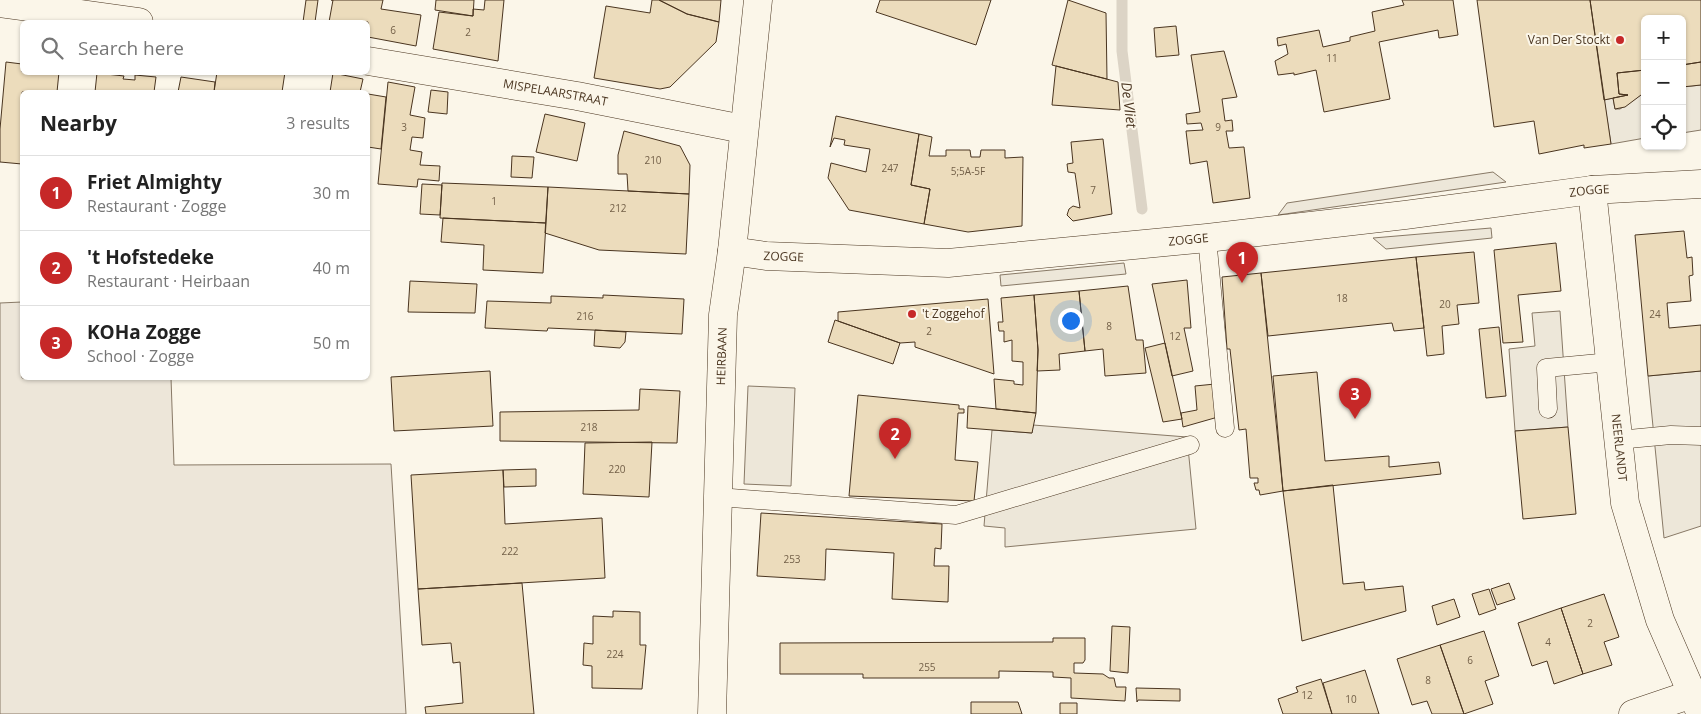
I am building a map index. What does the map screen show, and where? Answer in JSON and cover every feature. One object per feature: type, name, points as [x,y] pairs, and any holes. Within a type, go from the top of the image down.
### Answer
[{"type":"street","name":"HEIRBAAN","points":[[712,714],[723,315],[732,251],[743,129],[758,0]]},
{"type":"street","points":[[0,2],[124,20]]},
{"type":"street","name":"MISPELAARSTRAAT","points":[[370,61],[624,105],[743,129]]},
{"type":"street","name":"ZOGGE","points":[[732,251],[766,256],[948,263],[1207,238],[1405,216],[1592,190],[1701,184]]},
{"type":"street","name":"NEERLANDT","points":[[1592,190],[1625,503],[1660,620],[1696,704],[1633,714]]},
{"type":"lane","points":[[1207,238],[1225,428]]},
{"type":"lane","points":[[1548,409],[1546,368],[1610,362]]},
{"type":"lane","points":[[1618,440],[1671,435],[1701,436]]},
{"type":"lane","points":[[718,497],[956,515],[1190,445]]},
{"type":"shaded area","points":[[1701,85],[1701,130],[1686,132],[1686,87]]},
{"type":"shaded area","points":[[1641,95],[1641,139],[1611,144],[1604,100],[1613,98],[1615,109],[1620,109]]},
{"type":"shaded area","points":[[1493,172],[1506,182],[1278,215],[1287,203]]},
{"type":"shaded area","points":[[1491,228],[1492,238],[1386,249],[1373,238]]},
{"type":"shaded area","points":[[1124,263],[1126,274],[1001,286],[1000,275]]},
{"type":"shaded area","points":[[20,302],[20,380],[171,380],[174,465],[391,464],[406,714],[0,714],[0,303]]},
{"type":"shaded area","points":[[1560,311],[1568,427],[1515,431],[1509,349],[1535,346],[1532,313]]},
{"type":"shaded area","points":[[1701,371],[1701,526],[1664,538],[1648,376]]},
{"type":"shaded area","points":[[748,386],[795,388],[791,486],[744,484]]},
{"type":"shaded area","points":[[1033,425],[1187,437],[1196,529],[1005,547],[1005,528],[984,526],[992,430],[1032,433]]},
{"type":"building","points":[[306,0],[318,0],[315,20],[303,20]]},
{"type":"building","points":[[333,0],[383,0],[381,9],[421,15],[416,46],[370,37],[370,20],[329,20]]},
{"type":"building","points":[[436,0],[474,0],[473,16],[435,10]]},
{"type":"building","points":[[485,0],[504,0],[498,61],[433,49],[439,12],[473,16],[473,9],[484,10]]},
{"type":"building","points":[[652,0],[659,0],[687,14],[719,22],[716,42],[670,87],[660,89],[594,78],[606,6],[650,13]]},
{"type":"building","points":[[659,0],[721,0],[719,22],[687,14]]},
{"type":"building","points":[[880,0],[991,0],[976,45],[876,12]]},
{"type":"building","points":[[1068,0],[1106,13],[1107,79],[1052,65]]},
{"type":"building","points":[[1402,0],[1453,0],[1458,35],[1439,38],[1438,30],[1379,42],[1390,99],[1324,112],[1316,70],[1294,75],[1294,73],[1278,75],[1275,61],[1288,54],[1286,44],[1278,46],[1277,38],[1319,30],[1323,47],[1350,41],[1350,37],[1375,31],[1372,12],[1404,5]]},
{"type":"building","points":[[1477,0],[1590,0],[1611,144],[1584,148],[1584,145],[1539,154],[1534,121],[1494,127]]},
{"type":"building","name":"Van Der Stockt","points":[[1590,0],[1701,0],[1701,62],[1686,64],[1686,15],[1641,15],[1641,70],[1617,73],[1619,94],[1628,95],[1604,100]]},
{"type":"building","points":[[1176,26],[1179,55],[1156,57],[1154,28]]},
{"type":"building","points":[[1224,51],[1237,97],[1222,99],[1225,121],[1232,120],[1233,131],[1226,131],[1229,148],[1244,147],[1250,198],[1213,203],[1207,161],[1190,164],[1186,131],[1203,130],[1201,123],[1187,124],[1186,114],[1200,112],[1191,55]]},
{"type":"building","points":[[6,62],[20,64],[20,75],[59,75],[57,90],[20,90],[20,164],[0,162],[0,129]]},
{"type":"building","points":[[1701,62],[1701,85],[1686,87],[1686,64]]},
{"type":"building","points":[[1056,66],[1118,82],[1120,110],[1052,105]]},
{"type":"building","points":[[1641,70],[1641,95],[1625,107],[1615,109],[1613,98],[1628,95],[1619,94],[1617,73]]},
{"type":"building","points":[[97,75],[124,76],[123,79],[135,80],[135,75],[156,77],[154,90],[95,90]]},
{"type":"building","points":[[217,75],[285,75],[282,90],[214,90]]},
{"type":"building","points":[[333,75],[363,79],[360,90],[330,90]]},
{"type":"building","points":[[181,77],[215,82],[214,90],[178,90]]},
{"type":"building","points":[[388,82],[415,87],[410,115],[425,118],[423,138],[412,137],[410,150],[422,152],[420,165],[440,166],[439,181],[418,179],[417,187],[378,184]]},
{"type":"building","points":[[431,90],[448,92],[447,114],[428,112]]},
{"type":"building","points":[[370,94],[386,97],[381,149],[370,147]]},
{"type":"building","points":[[545,114],[585,123],[577,161],[536,152]]},
{"type":"building","points":[[836,116],[919,134],[911,185],[930,189],[924,224],[849,210],[828,178],[831,163],[866,172],[870,149],[844,145],[845,140],[834,138],[830,147]]},
{"type":"building","points":[[624,131],[680,146],[690,165],[689,194],[628,191],[627,174],[618,174],[618,155]]},
{"type":"building","points":[[919,134],[932,137],[929,156],[946,156],[946,150],[970,150],[971,157],[980,157],[981,150],[1005,150],[1005,158],[1023,157],[1022,226],[968,232],[924,224],[930,189],[911,185]]},
{"type":"building","points":[[1103,139],[1112,214],[1073,221],[1067,215],[1069,209],[1073,206],[1080,208],[1075,173],[1068,172],[1067,164],[1073,163],[1071,142]]},
{"type":"building","points":[[512,156],[534,157],[532,178],[511,177]]},
{"type":"building","points":[[442,183],[548,187],[546,223],[440,218]]},
{"type":"building","points":[[422,184],[442,185],[440,215],[420,214]]},
{"type":"building","points":[[548,187],[689,194],[686,254],[599,250],[545,233]]},
{"type":"building","points":[[443,218],[546,223],[543,273],[483,270],[484,245],[441,242]]},
{"type":"building","points":[[1684,231],[1687,258],[1692,257],[1693,275],[1689,276],[1691,301],[1667,303],[1669,328],[1701,325],[1701,371],[1648,376],[1635,235]]},
{"type":"building","points":[[1556,243],[1561,291],[1518,295],[1523,342],[1503,343],[1494,250]]},
{"type":"building","points":[[1474,252],[1479,303],[1457,305],[1459,324],[1442,326],[1444,354],[1427,356],[1416,257]]},
{"type":"building","points":[[1416,257],[1424,328],[1394,331],[1392,323],[1268,336],[1261,273]]},
{"type":"building","points":[[1261,273],[1283,491],[1260,495],[1254,483],[1258,483],[1258,478],[1250,478],[1246,429],[1239,430],[1230,349],[1227,349],[1222,277]]},
{"type":"building","points":[[1187,280],[1191,328],[1184,328],[1193,371],[1172,376],[1152,284]]},
{"type":"building","points":[[410,281],[477,284],[475,313],[408,312]]},
{"type":"building","points":[[1128,286],[1136,340],[1143,340],[1146,373],[1105,376],[1103,349],[1085,351],[1079,291]]},
{"type":"building","points":[[1079,291],[1085,351],[1059,354],[1060,370],[1037,371],[1038,350],[1034,295]]},
{"type":"building","points":[[603,295],[684,299],[682,334],[548,328],[547,331],[485,328],[487,301],[551,303],[551,296],[603,298]]},
{"type":"building","points":[[1034,295],[1038,350],[1036,413],[996,409],[994,379],[1014,381],[1014,384],[1023,385],[1023,362],[1012,361],[1012,340],[1004,342],[1004,331],[999,331],[998,322],[1003,322],[1001,298]]},
{"type":"building","points":[[988,299],[994,374],[915,347],[915,342],[900,343],[838,321],[838,312]]},
{"type":"building","points":[[835,320],[900,343],[893,364],[828,342]]},
{"type":"building","points":[[1499,327],[1506,396],[1486,398],[1479,329]]},
{"type":"building","points":[[595,330],[626,332],[625,342],[620,348],[594,346]]},
{"type":"building","points":[[1165,343],[1182,419],[1163,422],[1145,348]]},
{"type":"building","points":[[490,371],[493,426],[394,431],[391,377]]},
{"type":"building","points":[[1317,372],[1325,461],[1389,456],[1389,467],[1439,462],[1441,474],[1283,491],[1273,376]]},
{"type":"building","points":[[1215,384],[1218,417],[1183,427],[1181,413],[1197,410],[1195,386]]},
{"type":"building","points":[[640,389],[680,391],[677,443],[500,441],[500,412],[639,410]]},
{"type":"building","points":[[858,395],[959,405],[959,409],[964,409],[964,413],[958,413],[955,460],[978,462],[974,501],[849,496]]},
{"type":"building","points":[[968,406],[1036,413],[1032,433],[967,428]]},
{"type":"building","points":[[1568,427],[1576,514],[1523,519],[1515,431]]},
{"type":"building","points":[[652,442],[649,497],[583,494],[585,443]]},
{"type":"building","points":[[536,469],[536,486],[504,487],[503,470]]},
{"type":"building","points":[[503,470],[505,524],[602,518],[605,578],[418,589],[411,475]]},
{"type":"building","points":[[1333,485],[1343,584],[1364,582],[1365,590],[1403,586],[1406,611],[1302,641],[1283,491]]},
{"type":"building","points":[[761,513],[942,524],[941,549],[935,548],[934,566],[949,566],[948,602],[892,599],[894,553],[826,549],[825,580],[757,576]]},
{"type":"building","points":[[522,583],[534,714],[426,714],[425,707],[463,703],[460,662],[453,663],[451,643],[422,645],[418,589]]},
{"type":"building","points":[[1509,583],[1515,599],[1497,605],[1491,589]]},
{"type":"building","points":[[1489,589],[1496,609],[1479,615],[1472,594]]},
{"type":"building","points":[[1604,594],[1619,637],[1604,642],[1612,665],[1583,674],[1561,608]]},
{"type":"building","points":[[1454,599],[1460,617],[1437,625],[1432,606]]},
{"type":"building","points":[[1561,608],[1583,674],[1554,684],[1547,661],[1532,666],[1518,623]]},
{"type":"building","points":[[613,611],[640,612],[640,645],[646,645],[642,689],[592,688],[592,666],[583,665],[584,643],[593,644],[593,616],[613,617]]},
{"type":"building","points":[[1112,626],[1130,627],[1128,673],[1110,671]]},
{"type":"building","points":[[1484,631],[1499,676],[1485,681],[1493,704],[1464,714],[1440,645]]},
{"type":"building","points":[[1053,638],[1085,638],[1085,660],[1083,663],[1074,663],[1074,673],[1103,674],[1109,678],[1114,678],[1116,687],[1126,687],[1125,701],[1071,698],[1071,678],[1053,677],[1053,672],[999,671],[999,678],[863,678],[863,674],[780,674],[780,643],[1053,642]]},
{"type":"building","points":[[1440,645],[1464,714],[1432,714],[1427,701],[1412,705],[1397,659]]},
{"type":"building","points":[[1365,670],[1379,714],[1332,714],[1323,683]]},
{"type":"building","points":[[1321,679],[1332,714],[1283,714],[1278,699],[1298,692],[1296,687]]},
{"type":"building","points":[[1136,688],[1180,689],[1180,701],[1138,700],[1137,702]]},
{"type":"building","points":[[971,702],[1018,702],[1022,714],[971,714]]},
{"type":"building","points":[[1060,703],[1077,703],[1077,714],[1060,714]]},
{"type":"waterway","name":"De Vliet","points":[[1122,0],[1122,51],[1142,209]]},
{"type":"place","name":"Van Der Stockt","points":[[1620,40]]},
{"type":"place","name":"Friet Almighty","points":[[1242,283]]},
{"type":"place","name":"'t Zoggehof","points":[[912,314]]},
{"type":"place","name":"KOHa Zogge","points":[[1355,419]]},
{"type":"place","name":"'t Hofstedeke","points":[[895,459]]}]
